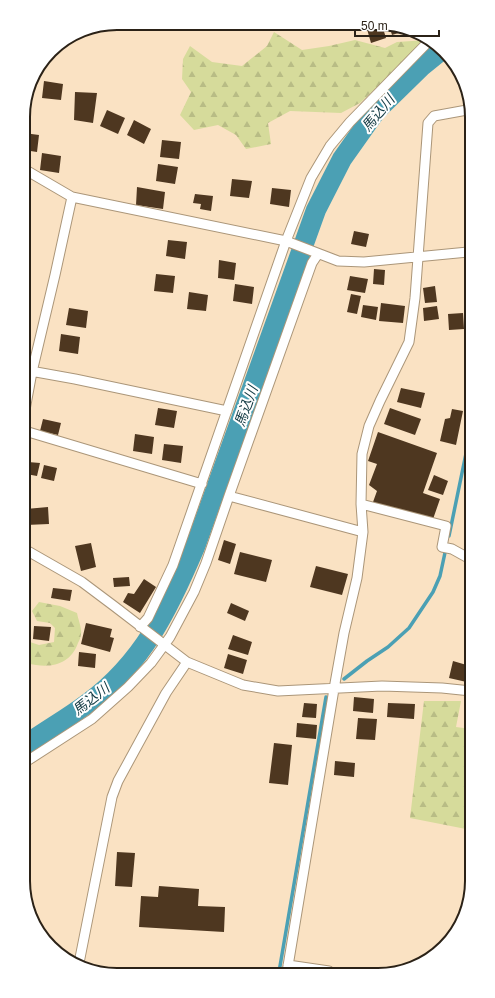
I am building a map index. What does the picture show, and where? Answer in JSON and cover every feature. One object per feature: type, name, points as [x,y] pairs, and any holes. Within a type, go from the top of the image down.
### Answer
[{"type":"street","points":[[140,627],[148,618],[173,565],[286,242],[311,178],[330,146],[355,117],[425,45]]},
{"type":"street","points":[[288,968],[334,689],[344,633],[357,578],[363,532],[361,504],[362,454],[369,426],[409,342],[415,298],[428,122],[434,116],[465,110]]},
{"type":"street","points":[[30,172],[72,197],[286,242],[338,260],[364,262],[465,252]]},
{"type":"street","points":[[30,364],[55,274],[72,197]]},
{"type":"street","points":[[30,759],[92,720],[152,663],[163,644],[177,626],[194,592],[206,563],[316,253]]},
{"type":"street","points":[[30,371],[75,379],[227,411]]},
{"type":"street","points":[[30,432],[202,484]]},
{"type":"street","points":[[229,496],[363,532]]},
{"type":"street","points":[[361,504],[446,526],[447,548],[465,557]]},
{"type":"street","points":[[30,552],[82,582],[187,662],[243,685],[278,690],[382,686],[465,690]]},
{"type":"street","points":[[80,959],[112,797],[118,781],[166,693],[187,662]]},
{"type":"green space","points":[[274,32],[302,50],[355,40],[385,48],[397,42],[419,41],[423,43],[360,103],[341,113],[290,111],[268,123],[271,144],[246,149],[236,135],[218,125],[194,130],[180,115],[191,92],[182,79],[183,59],[190,46],[212,62],[242,66],[267,46]]},
{"type":"green space","points":[[39,602],[60,606],[77,613],[81,635],[70,657],[57,664],[43,666],[30,664],[30,642],[39,645],[54,642],[55,628],[50,623],[37,621],[32,611]]},
{"type":"green space","points":[[424,701],[461,701],[456,727],[465,728],[465,829],[410,818]]},
{"type":"building","points":[[367,30],[384,30],[386,38],[371,43]]},
{"type":"building","points":[[391,31],[399,33],[392,35]]},
{"type":"building","points":[[44,81],[63,84],[61,100],[42,98]]},
{"type":"building","points":[[75,92],[97,93],[93,123],[74,120]]},
{"type":"building","points":[[107,110],[125,118],[118,134],[100,126]]},
{"type":"building","points":[[134,120],[151,129],[144,144],[127,135]]},
{"type":"building","points":[[30,134],[39,135],[37,152],[30,151]]},
{"type":"building","points":[[162,140],[181,142],[179,159],[160,157]]},
{"type":"building","points":[[42,153],[61,156],[59,173],[40,170]]},
{"type":"building","points":[[158,164],[178,167],[175,184],[156,181]]},
{"type":"building","points":[[232,179],[252,181],[249,198],[230,196]]},
{"type":"building","points":[[137,187],[165,192],[163,209],[136,205]]},
{"type":"building","points":[[272,188],[291,190],[289,207],[270,204]]},
{"type":"building","points":[[195,194],[213,196],[211,211],[200,209],[201,204],[193,203]]},
{"type":"building","points":[[354,231],[369,234],[366,247],[351,244]]},
{"type":"building","points":[[168,240],[187,242],[185,259],[166,256]]},
{"type":"building","points":[[219,260],[236,263],[234,280],[218,278]]},
{"type":"building","points":[[374,269],[385,270],[384,285],[373,284]]},
{"type":"building","points":[[156,274],[175,276],[173,293],[154,291]]},
{"type":"building","points":[[350,276],[368,279],[365,293],[347,290]]},
{"type":"building","points":[[235,284],[254,287],[252,304],[233,301]]},
{"type":"building","points":[[435,286],[437,302],[425,303],[423,288]]},
{"type":"building","points":[[189,292],[208,295],[206,311],[187,309]]},
{"type":"building","points":[[351,294],[361,296],[357,314],[347,312]]},
{"type":"building","points":[[381,303],[405,306],[403,323],[379,321]]},
{"type":"building","points":[[363,305],[378,307],[376,320],[361,317]]},
{"type":"building","points":[[437,306],[439,319],[424,321],[423,308]]},
{"type":"building","points":[[69,308],[88,311],[86,328],[66,325]]},
{"type":"building","points":[[463,313],[464,329],[449,330],[448,314]]},
{"type":"building","points":[[61,334],[80,337],[78,354],[59,351]]},
{"type":"building","points":[[401,388],[425,393],[421,408],[397,402]]},
{"type":"building","points":[[158,408],[177,411],[174,428],[155,425]]},
{"type":"building","points":[[390,408],[421,419],[415,435],[384,424]]},
{"type":"building","points":[[452,409],[463,411],[456,445],[440,441],[445,419],[450,418]]},
{"type":"building","points":[[43,419],[61,423],[58,435],[40,431]]},
{"type":"building","points":[[378,432],[437,453],[423,493],[440,499],[432,522],[373,502],[377,491],[369,485],[377,464],[368,461]]},
{"type":"building","points":[[135,434],[154,437],[152,454],[133,451]]},
{"type":"building","points":[[164,444],[183,446],[181,463],[162,460]]},
{"type":"building","points":[[30,462],[40,463],[37,476],[30,475]]},
{"type":"building","points":[[44,465],[57,468],[54,481],[41,478]]},
{"type":"building","points":[[434,475],[448,481],[443,495],[428,490]]},
{"type":"building","points":[[48,507],[49,524],[30,525],[30,509]]},
{"type":"building","points":[[224,540],[236,544],[230,564],[218,560]]},
{"type":"building","points":[[91,543],[96,567],[81,571],[75,546]]},
{"type":"building","points":[[240,552],[272,560],[266,582],[234,574]]},
{"type":"building","points":[[316,566],[348,574],[342,595],[310,587]]},
{"type":"building","points":[[129,577],[130,586],[114,587],[113,578]]},
{"type":"building","points":[[144,579],[156,587],[140,613],[123,602],[128,593],[134,594]]},
{"type":"building","points":[[53,588],[72,590],[70,601],[51,598]]},
{"type":"building","points":[[231,603],[249,611],[245,621],[227,613]]},
{"type":"building","points":[[86,623],[112,629],[110,637],[114,638],[110,652],[81,644]]},
{"type":"building","points":[[34,626],[51,627],[49,641],[33,639]]},
{"type":"building","points":[[233,635],[252,642],[248,655],[228,649]]},
{"type":"building","points":[[79,652],[96,654],[95,668],[78,666]]},
{"type":"building","points":[[228,654],[247,660],[243,674],[224,668]]},
{"type":"building","points":[[453,661],[465,665],[465,682],[449,678]]},
{"type":"building","points":[[354,697],[374,699],[373,713],[353,711]]},
{"type":"building","points":[[304,703],[317,704],[316,718],[302,717]]},
{"type":"building","points":[[388,703],[415,704],[414,719],[387,717]]},
{"type":"building","points":[[358,718],[377,719],[375,740],[356,739]]},
{"type":"building","points":[[297,723],[317,725],[316,739],[296,737]]},
{"type":"building","points":[[274,743],[292,745],[288,785],[269,783]]},
{"type":"building","points":[[335,761],[355,763],[354,777],[334,775]]},
{"type":"building","points":[[117,852],[135,853],[132,887],[115,886]]},
{"type":"building","points":[[159,886],[199,889],[198,906],[225,907],[224,932],[139,927],[141,896],[158,897]]},
{"type":"waterway","name":"馬込川","points":[[30,742],[88,703],[107,687],[139,652],[164,613],[195,547],[316,210],[342,159],[376,111],[421,67],[437,54]]},
{"type":"waterway","points":[[449,536],[465,458]]},
{"type":"waterway","points":[[344,679],[388,647],[409,628],[433,592],[440,576],[446,548]]},
{"type":"waterway","points":[[280,968],[326,697]]}]
